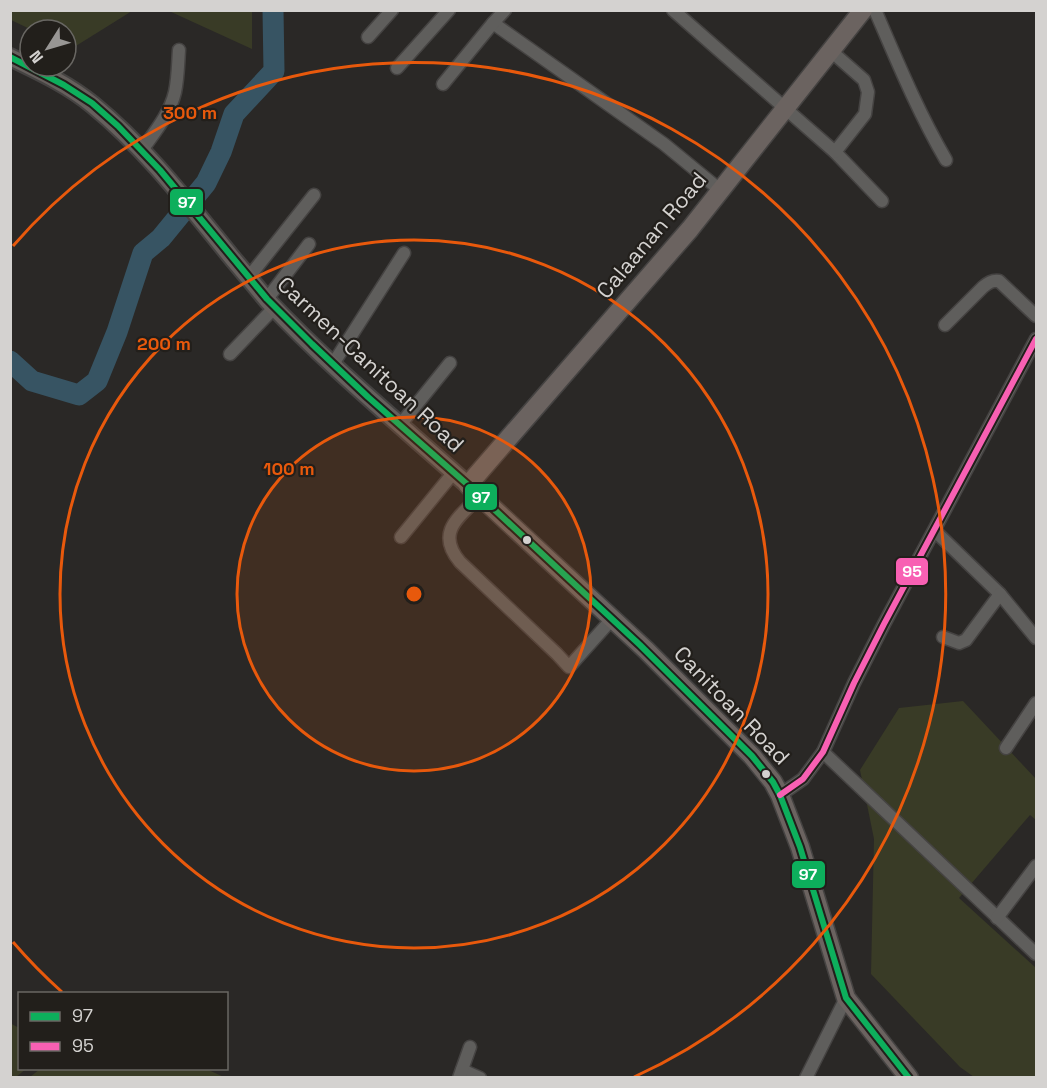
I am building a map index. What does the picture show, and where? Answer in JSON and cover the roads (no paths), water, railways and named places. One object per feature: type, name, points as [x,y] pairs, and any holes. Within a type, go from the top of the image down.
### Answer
[{"type":"main road","name":"Calaanan Road","points":[[474,490],[683,238],[863,10]]},
{"type":"main road","name":"Carmen-Canitoan Road","points":[[10,57],[64,85],[92,103],[118,126],[177,190],[271,303],[333,364],[474,490]]},
{"type":"main road","name":"Canitoan Road","points":[[474,490],[661,665],[752,756],[773,782],[800,847],[846,998],[909,1077]]},
{"type":"street","points":[[368,37],[393,10]]},
{"type":"street","points":[[397,68],[449,10]]},
{"type":"street","points":[[443,84],[505,10]]},
{"type":"street","points":[[673,10],[835,152],[882,201]]},
{"type":"street","points":[[875,10],[914,99],[946,160]]},
{"type":"street","points":[[493,23],[663,144],[720,190]]},
{"type":"street","points":[[142,150],[164,118],[175,94],[179,50]]},
{"type":"street","points":[[831,51],[864,80],[868,92],[865,114],[835,152]]},
{"type":"street","points":[[249,277],[314,195]]},
{"type":"street","points":[[230,354],[271,303],[309,244]]},
{"type":"street","points":[[333,364],[404,253]]},
{"type":"street","points":[[945,325],[983,287],[994,280],[999,281],[1036,316]]},
{"type":"street","points":[[780,795],[803,779],[823,752],[874,644],[1036,339]]},
{"type":"street","points":[[400,424],[450,363]]},
{"type":"street","points":[[401,537],[454,472]]},
{"type":"street","points":[[474,490],[451,528],[448,538],[449,547],[460,562],[569,667],[612,619]]},
{"type":"street","points":[[935,531],[1000,594],[1036,638]]},
{"type":"street","points":[[943,637],[959,643],[966,640],[1000,594]]},
{"type":"street","points":[[1006,748],[1036,703]]},
{"type":"street","points":[[823,752],[1036,954]]},
{"type":"street","points":[[997,918],[1036,866]]},
{"type":"street","points":[[806,1077],[846,998]]},
{"type":"street","points":[[470,1047],[460,1074],[480,1077]]},
{"type":"waterway","points":[[10,361],[32,381],[79,395],[97,381],[117,332],[143,253],[161,238],[206,183],[221,152],[234,114],[274,71],[273,10]]}]
